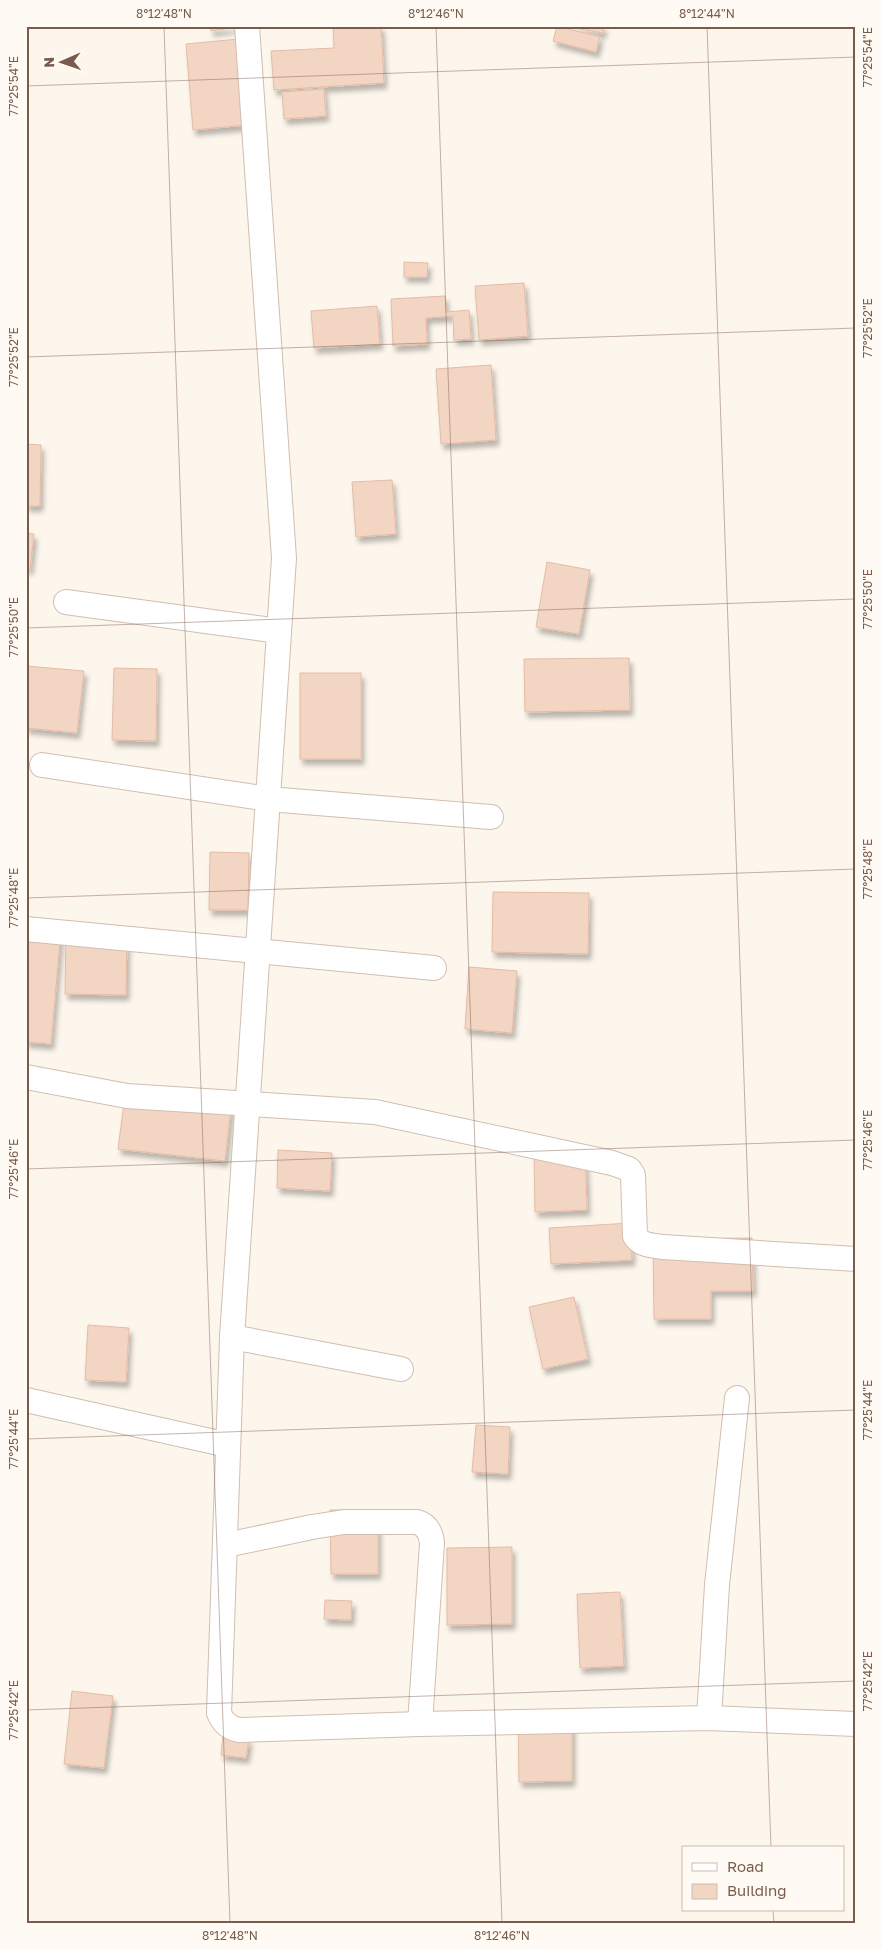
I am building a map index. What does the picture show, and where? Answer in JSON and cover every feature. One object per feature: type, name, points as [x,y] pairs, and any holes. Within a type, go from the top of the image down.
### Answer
[{"type":"street","points":[[247,26],[284,558],[232,1337],[219,1713],[226,1724],[232,1729],[239,1730],[709,1718],[856,1724]]},
{"type":"street","points":[[66,602],[279,631]]},
{"type":"street","points":[[42,765],[268,799],[491,817]]},
{"type":"street","points":[[26,929],[434,968]]},
{"type":"street","points":[[26,1077],[127,1096],[375,1112],[612,1163],[624,1167],[633,1175],[635,1236],[638,1241],[645,1244],[663,1247],[856,1259]]},
{"type":"street","points":[[232,1337],[401,1369]]},
{"type":"street","points":[[709,1718],[717,1585],[737,1398]]},
{"type":"street","points":[[26,1400],[228,1445]]},
{"type":"street","points":[[226,1545],[344,1522],[417,1522],[423,1524],[431,1536],[432,1543],[420,1724]]},
{"type":"building","points":[[210,26],[245,26],[211,31]]},
{"type":"building","points":[[333,26],[381,26],[384,83],[274,90],[271,51],[334,48]]},
{"type":"building","points":[[557,26],[600,37],[596,52],[553,41]]},
{"type":"building","points":[[564,26],[604,26],[603,33]]},
{"type":"building","points":[[249,38],[257,124],[193,130],[186,44]]},
{"type":"building","points":[[324,89],[326,116],[284,119],[282,92]]},
{"type":"building","points":[[404,262],[428,263],[427,277],[404,277]]},
{"type":"building","points":[[524,283],[528,336],[479,340],[475,286]]},
{"type":"building","points":[[445,296],[446,312],[469,310],[471,339],[454,340],[453,316],[426,318],[427,344],[393,346],[391,299]]},
{"type":"building","points":[[377,306],[380,344],[314,348],[311,311]]},
{"type":"building","points":[[491,365],[496,440],[441,444],[436,369]]},
{"type":"building","points":[[26,444],[41,445],[40,506],[26,506]]},
{"type":"building","points":[[392,480],[396,534],[356,537],[352,482]]},
{"type":"building","points":[[26,533],[34,534],[30,569],[26,569]]},
{"type":"building","points":[[547,562],[590,570],[579,634],[536,627]]},
{"type":"building","points":[[629,658],[630,710],[525,712],[524,659]]},
{"type":"building","points":[[26,666],[84,671],[77,733],[26,728]]},
{"type":"building","points":[[114,668],[157,669],[156,741],[112,740]]},
{"type":"building","points":[[300,673],[361,673],[361,759],[300,759]]},
{"type":"building","points":[[210,852],[249,853],[248,910],[209,910]]},
{"type":"building","points":[[493,892],[589,893],[588,954],[492,952]]},
{"type":"building","points":[[30,926],[61,929],[51,1044],[26,1042],[26,970]]},
{"type":"building","points":[[66,927],[127,928],[126,995],[65,994]]},
{"type":"building","points":[[469,967],[517,971],[512,1033],[465,1029]]},
{"type":"building","points":[[126,1087],[232,1098],[225,1161],[118,1149]]},
{"type":"building","points":[[585,1149],[587,1210],[535,1212],[534,1150]]},
{"type":"building","points":[[278,1150],[332,1153],[330,1191],[277,1188]]},
{"type":"building","points":[[630,1223],[632,1260],[551,1264],[549,1228]]},
{"type":"building","points":[[752,1238],[753,1291],[711,1291],[711,1319],[654,1319],[653,1239]]},
{"type":"building","points":[[574,1297],[588,1359],[543,1369],[529,1307]]},
{"type":"building","points":[[88,1325],[129,1328],[126,1382],[85,1380]]},
{"type":"building","points":[[476,1425],[510,1427],[508,1474],[472,1472]]},
{"type":"building","points":[[330,1510],[378,1510],[378,1574],[331,1574]]},
{"type":"building","points":[[512,1547],[512,1624],[447,1625],[447,1548]]},
{"type":"building","points":[[620,1592],[624,1666],[580,1668],[577,1594]]},
{"type":"building","points":[[325,1600],[352,1601],[351,1620],[324,1619]]},
{"type":"building","points":[[72,1691],[113,1696],[104,1768],[64,1764]]},
{"type":"building","points":[[572,1713],[572,1781],[519,1782],[518,1714]]},
{"type":"building","points":[[223,1736],[249,1739],[246,1758],[221,1755]]}]
